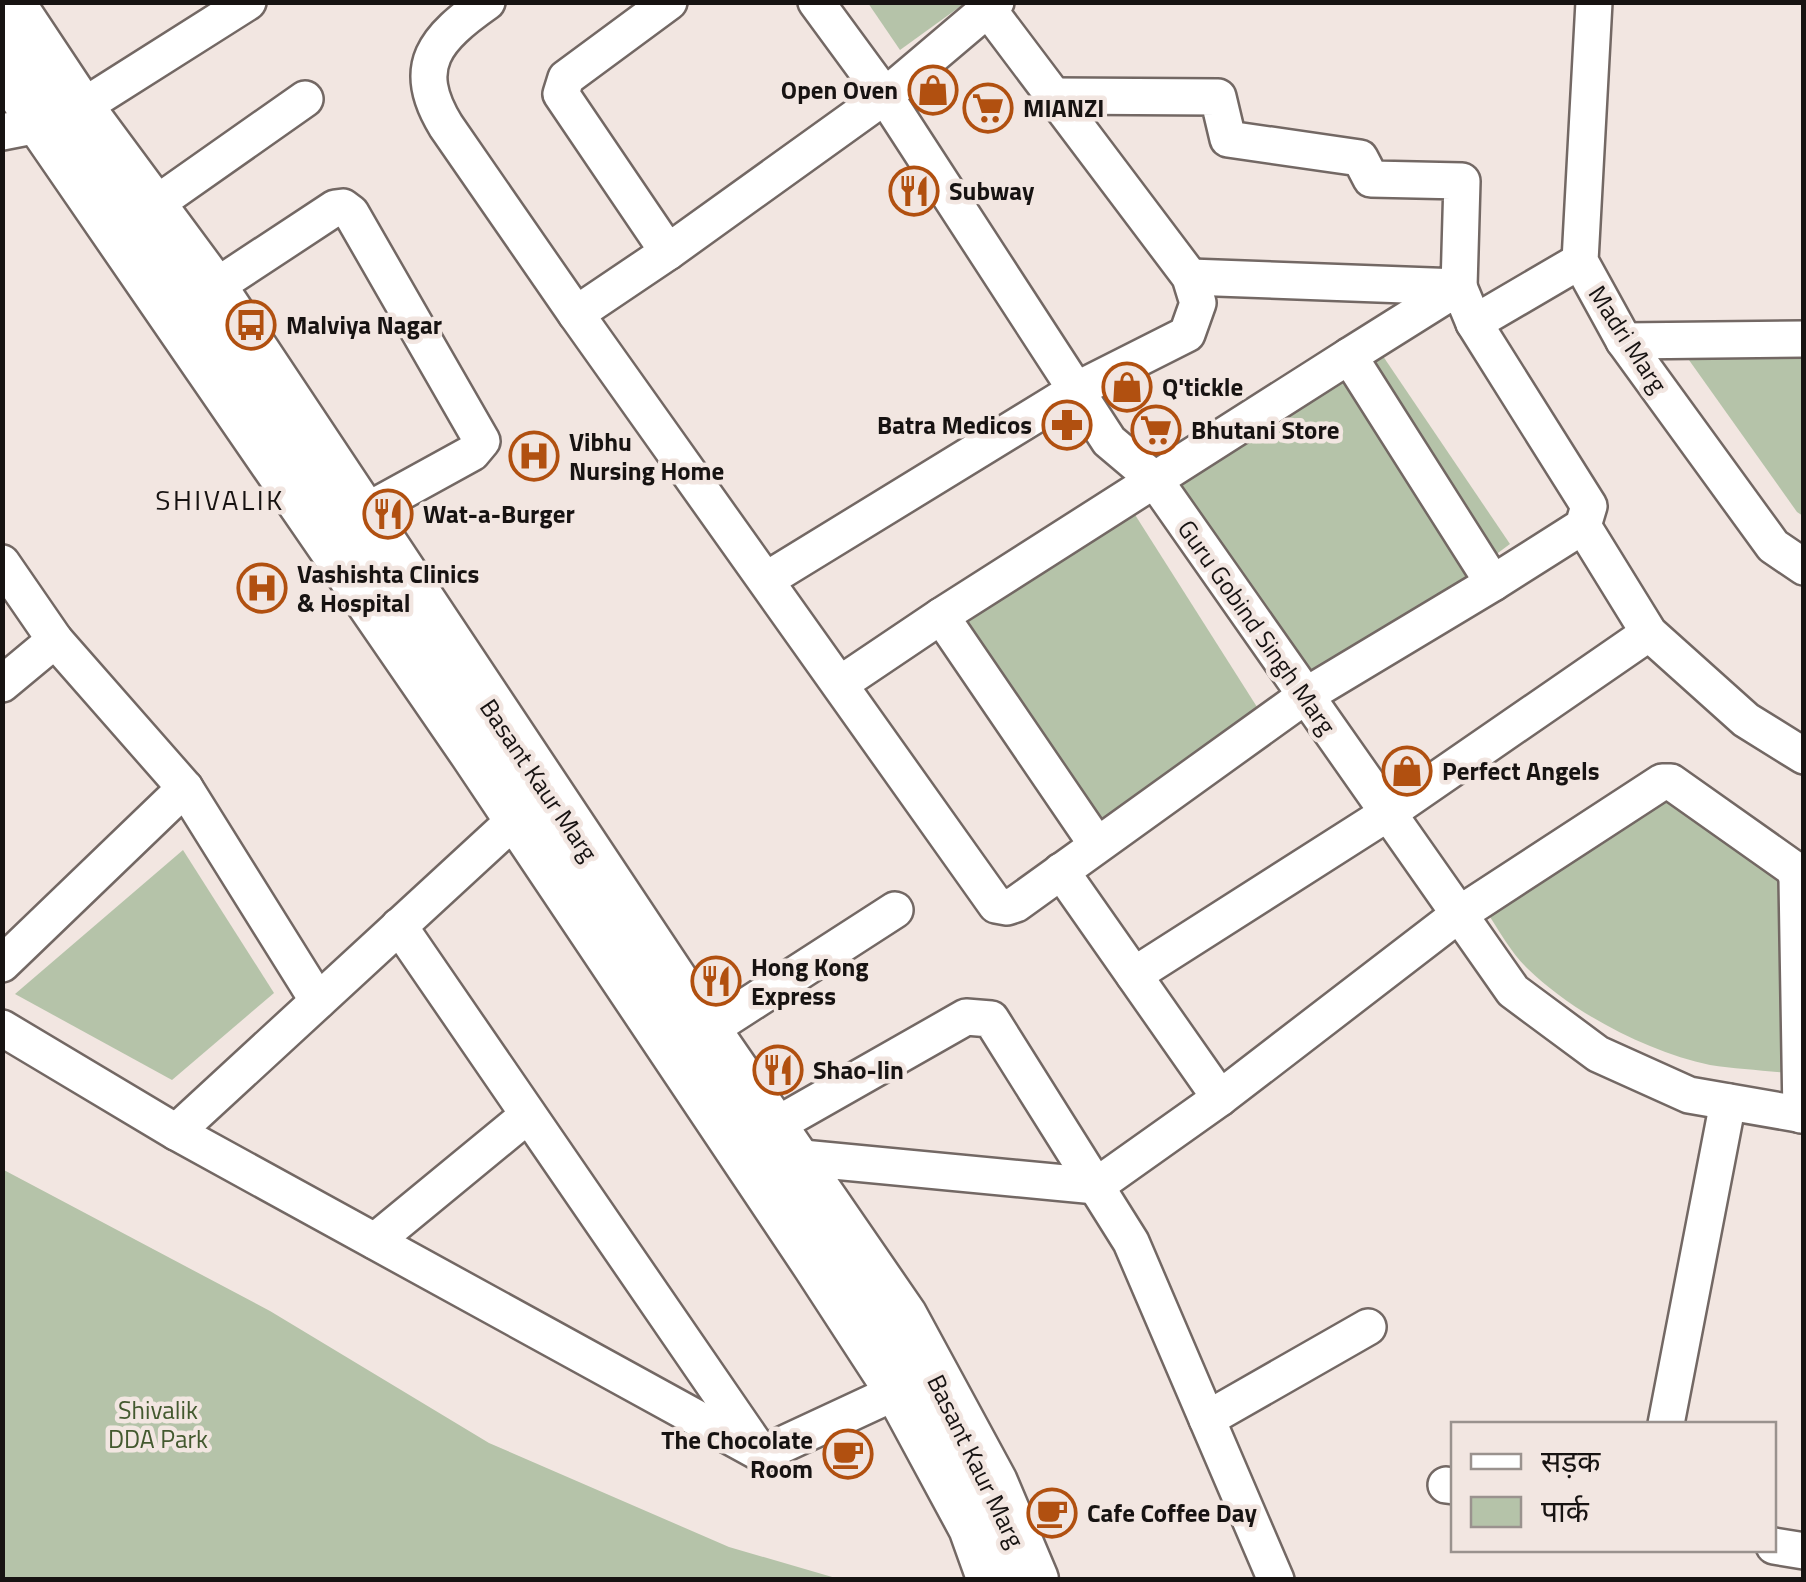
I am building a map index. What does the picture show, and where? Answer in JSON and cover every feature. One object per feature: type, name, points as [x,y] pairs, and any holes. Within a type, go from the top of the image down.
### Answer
[{"type":"main road","name":"Basant Kaur Marg","points":[[11,18],[42,122],[518,816],[765,1149],[902,1317],[992,1482],[1033,1580]]},
{"type":"main road","name":"Basant Kaur Marg","points":[[42,122],[150,208],[212,290],[706,1032],[765,1149],[974,1528],[993,1580]]},
{"type":"street","points":[[42,122],[248,2]]},
{"type":"street","points":[[668,2],[566,78],[561,88],[565,102],[668,252]]},
{"type":"street","name":"Guru Gobind Singh Marg","points":[[816,2],[884,96],[1109,441],[1154,480],[1513,990],[1598,1054],[1688,1096],[1802,1115]]},
{"type":"street","name":"Madri Marg","points":[[1594,2],[1580,261],[1624,341],[1772,546],[1804,568]]},
{"type":"street","points":[[481,4],[433,50],[427,72],[436,109],[576,314],[996,904],[1007,907],[1305,696],[1583,526],[1589,506],[1474,323],[1459,287],[1462,181],[1371,178],[1360,158],[1228,139],[1218,97],[1054,96]]},
{"type":"street","points":[[576,314],[884,96],[992,6],[1054,96],[1190,277],[1198,303],[1187,334],[1076,390],[766,580]]},
{"type":"street","points":[[150,208],[305,99]]},
{"type":"street","points":[[212,290],[335,208],[343,207],[352,213],[482,441],[472,453],[361,514]]},
{"type":"street","points":[[1474,323],[1580,261]]},
{"type":"street","points":[[1190,277],[1459,287]]},
{"type":"street","points":[[840,684],[940,616],[1459,287]]},
{"type":"street","points":[[1624,341],[1804,339]]},
{"type":"street","points":[[1349,356],[1494,583]]},
{"type":"street","points":[[1583,526],[1649,633],[1746,720],[1804,756]]},
{"type":"street","points":[[2,563],[55,640],[185,788],[318,1001]]},
{"type":"street","points":[[940,616],[1097,845]]},
{"type":"street","points":[[1134,976],[1388,813],[1649,633]]},
{"type":"street","points":[[2,684],[55,640]]},
{"type":"street","points":[[765,1149],[1096,1186],[1220,1098],[1458,915],[1654,787],[1671,782],[1794,869],[1798,879],[1802,1115]]},
{"type":"street","points":[[2,964],[185,788]]},
{"type":"street","points":[[176,1132],[518,816]]},
{"type":"street","points":[[1062,871],[1220,1098]]},
{"type":"street","points":[[706,1032],[895,910]]},
{"type":"street","points":[[399,926],[762,1454]]},
{"type":"street","points":[[765,1149],[966,1016],[991,1020],[1131,1242],[1276,1580]]},
{"type":"street","points":[[2,1028],[176,1132],[762,1454]]},
{"type":"street","points":[[1666,1422],[1728,1102]]},
{"type":"street","points":[[375,1241],[528,1114]]},
{"type":"street","points":[[1208,1419],[1368,1328]]},
{"type":"street","points":[[762,1454],[900,1390]]},
{"type":"green space","points":[[868,3],[965,3],[900,50]]},
{"type":"green space","points":[[1366,331],[1510,544],[1305,696],[1154,479]]},
{"type":"green space","points":[[1679,346],[1803,350],[1803,516],[1797,512]]},
{"type":"green space","points":[[1132,510],[1264,718],[1096,826],[964,618]]},
{"type":"green space","points":[[1665,796],[1778,858],[1786,1073],[1686,1059],[1613,1029],[1567,1001],[1528,969],[1488,914]]},
{"type":"green space","points":[[183,850],[274,993],[172,1080],[15,994]]},
{"type":"green space","name":"Shivalik DDA Park","points":[[2,1169],[270,1311],[489,1443],[729,1547],[839,1579],[3,1579]]},
{"type":"place","name":"Open Oven","points":[[933,90]]},
{"type":"place","name":"MIANZI","points":[[988,108]]},
{"type":"place","name":"Subway","points":[[914,191]]},
{"type":"place","name":"Malviya Nagar","points":[[251,325]]},
{"type":"place","name":"Q'tickle","points":[[1127,387]]},
{"type":"place","name":"Batra Medicos","points":[[1067,425]]},
{"type":"place","name":"Bhutani Store","points":[[1156,430]]},
{"type":"place","name":"Vibhu Nursing Home","points":[[534,456]]},
{"type":"place","name":"Wat-a-Burger","points":[[388,514]]},
{"type":"place","name":"Vashishta Clinics & Hospital","points":[[262,588]]},
{"type":"place","name":"Perfect Angels","points":[[1407,771]]},
{"type":"place","name":"Hong Kong Express","points":[[716,981]]},
{"type":"place","name":"Shao-lin","points":[[778,1070]]},
{"type":"place","name":"The Chocolate Room","points":[[848,1454]]},
{"type":"place","name":"Cafe Coffee Day","points":[[1052,1513]]},
{"type":"district","name":"SHIVALIK","points":[[220,500]]}]
